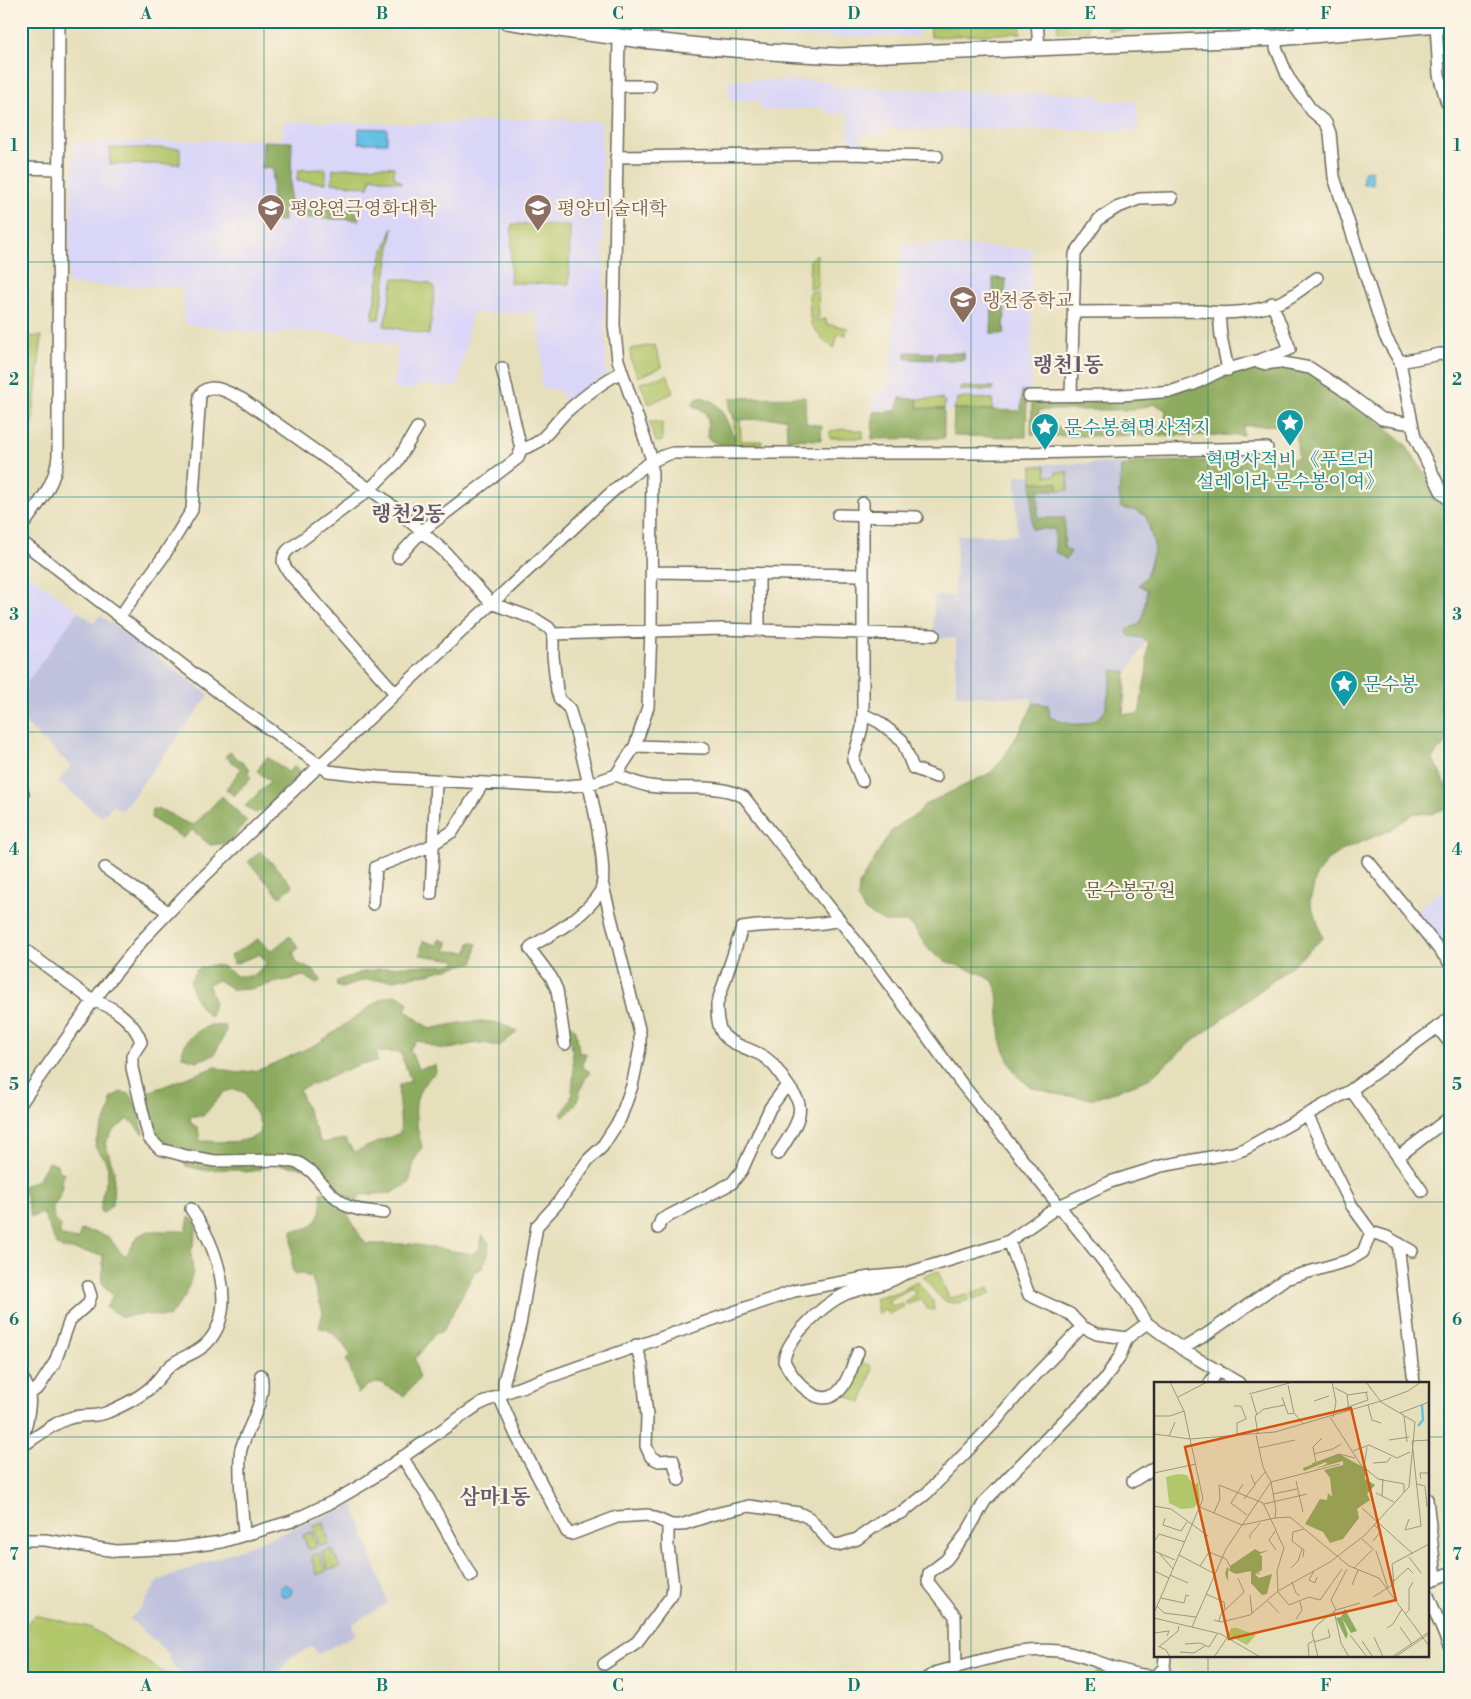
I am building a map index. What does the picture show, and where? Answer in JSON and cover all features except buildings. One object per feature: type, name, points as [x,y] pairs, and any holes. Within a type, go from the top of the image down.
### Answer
[{"type":"main road","points":[[507,21],[638,39],[790,54],[840,56],[1298,37],[1443,23]]},
{"type":"street","points":[[21,528],[50,487],[58,465],[59,21]]},
{"type":"street","points":[[638,39],[639,21]]},
{"type":"street","points":[[1037,21],[1038,48]]},
{"type":"street","points":[[1298,37],[1303,21]]},
{"type":"street","points":[[1443,23],[1447,104]]},
{"type":"street","points":[[21,541],[222,696],[318,766],[328,771],[342,774],[556,788],[590,784],[616,775],[635,746],[648,707],[652,572],[652,460],[618,360],[614,324],[619,37]]},
{"type":"street","points":[[1277,38],[1276,48],[1288,77],[1312,111],[1326,123],[1330,133],[1334,177],[1385,336],[1400,362],[1415,437],[1442,493],[1450,501]]},
{"type":"street","points":[[618,86],[650,86]]},
{"type":"street","points":[[616,157],[846,154],[937,156]]},
{"type":"street","points":[[21,168],[59,169]]},
{"type":"street","points":[[1071,396],[1075,254],[1099,219],[1116,208],[1139,199],[1172,198]]},
{"type":"street","points":[[1074,312],[1201,311],[1219,314],[1242,312],[1284,300],[1317,278]]},
{"type":"street","points":[[1030,396],[1122,395],[1173,391],[1290,348],[1272,303]]},
{"type":"street","points":[[1219,314],[1221,336],[1228,370]]},
{"type":"street","points":[[1400,362],[1440,354],[1450,355]]},
{"type":"street","points":[[1256,361],[1266,364],[1292,363],[1310,368],[1382,419],[1412,424]]},
{"type":"street","points":[[398,556],[422,531],[518,458],[521,449],[502,368]]},
{"type":"street","points":[[521,449],[531,447],[541,440],[564,414],[622,372]]},
{"type":"street","points":[[120,616],[163,557],[192,510],[200,395],[203,390],[210,388],[223,390],[242,399],[369,490],[386,500],[444,551],[491,603],[535,619],[549,628],[553,634],[553,656],[557,691],[560,700],[569,708],[584,771],[590,784],[596,813],[603,886],[640,1033],[640,1048],[632,1086],[620,1119],[602,1147],[588,1160],[557,1204],[537,1226],[526,1280],[520,1325],[502,1394],[516,1435],[567,1532],[572,1534],[578,1533],[617,1517],[648,1515],[668,1524],[681,1525],[748,1506],[798,1513],[809,1518],[832,1544],[838,1545],[857,1539],[884,1520],[903,1512],[927,1493],[994,1423],[1025,1386],[1082,1328]]},
{"type":"street","points":[[395,693],[291,576],[283,565],[283,560],[288,550],[369,490],[397,462],[417,428]]},
{"type":"street","points":[[21,1103],[93,1001],[168,912],[318,766],[491,603],[610,494],[652,460],[673,453],[1024,453],[1267,448]]},
{"type":"street","points":[[862,780],[853,760],[862,728],[863,714],[863,503]]},
{"type":"street","points":[[838,515],[917,517]]},
{"type":"street","points":[[652,572],[863,576]]},
{"type":"street","points":[[759,574],[759,631]]},
{"type":"street","points":[[553,634],[651,630],[934,635]]},
{"type":"street","points":[[863,714],[879,722],[902,740],[913,768],[936,776]]},
{"type":"street","points":[[635,746],[704,748]]},
{"type":"street","points":[[616,775],[647,786],[734,792],[744,797],[840,920],[962,1084],[1127,1291],[1147,1323],[1182,1349],[1237,1382]]},
{"type":"street","points":[[431,894],[436,781]]},
{"type":"street","points":[[372,904],[376,867],[433,844],[453,831],[483,783]]},
{"type":"street","points":[[1368,861],[1450,962]]},
{"type":"street","points":[[105,868],[168,912]]},
{"type":"street","points":[[565,1044],[557,990],[551,977],[530,949],[571,923],[600,892],[603,886]]},
{"type":"street","points":[[778,1154],[793,1128],[799,1111],[799,1102],[770,1061],[732,1044],[720,1030],[717,1004],[734,947],[742,928],[765,924],[825,924],[840,920]]},
{"type":"street","points":[[21,947],[93,1001],[104,1003],[119,1013],[132,1026],[140,1039],[140,1045],[132,1056],[132,1068],[149,1138],[160,1149],[215,1161],[282,1160],[299,1163],[312,1172],[330,1193],[347,1206],[384,1214]]},
{"type":"street","points":[[858,1352],[840,1390],[829,1398],[816,1398],[800,1384],[784,1361],[791,1344],[827,1305],[847,1294],[886,1284],[904,1274],[1009,1241],[1058,1206],[1110,1182],[1161,1166],[1233,1153],[1308,1115],[1351,1090],[1450,1018]]},
{"type":"street","points":[[1437,1027],[1450,1043]]},
{"type":"street","points":[[658,1228],[661,1220],[732,1183],[742,1170],[770,1108],[787,1085]]},
{"type":"street","points":[[1351,1090],[1422,1191]]},
{"type":"street","points":[[1308,1115],[1352,1206],[1371,1232],[1387,1236],[1412,1250]]},
{"type":"street","points":[[1398,1157],[1450,1117]]},
{"type":"street","points":[[21,1446],[70,1418],[93,1417],[106,1413],[134,1399],[151,1388],[174,1363],[205,1346],[213,1336],[219,1324],[221,1313],[222,1275],[209,1243],[190,1209]]},
{"type":"street","points":[[1182,1349],[1207,1334],[1285,1279],[1350,1260],[1363,1252],[1371,1232]]},
{"type":"street","points":[[1009,1241],[1029,1295],[1070,1314],[1082,1328],[1097,1334],[1127,1338]]},
{"type":"street","points":[[1400,1244],[1399,1252],[1414,1382]]},
{"type":"street","points":[[21,1540],[45,1540],[116,1551],[203,1545],[292,1521],[334,1501],[478,1405],[502,1394],[636,1345],[794,1291],[870,1276],[904,1274]]},
{"type":"street","points":[[30,1394],[39,1387],[55,1362],[70,1320],[88,1304],[91,1296],[88,1287]]},
{"type":"street","points":[[956,1668],[955,1616],[932,1589],[928,1582],[929,1573],[946,1560],[966,1534],[985,1501],[1104,1380],[1120,1356],[1127,1338],[1147,1323]]},
{"type":"street","points":[[636,1345],[642,1365],[647,1417],[646,1446],[652,1457],[659,1461],[673,1460],[679,1480]]},
{"type":"street","points":[[1211,1382],[1218,1370]]},
{"type":"street","points":[[244,1535],[240,1454],[261,1396],[263,1384],[261,1375]]},
{"type":"street","points":[[21,1377],[26,1382],[30,1394],[21,1446]]},
{"type":"street","points":[[402,1457],[429,1500],[471,1576]]},
{"type":"street","points":[[1133,1481],[1154,1468]]},
{"type":"street","points":[[1428,1515],[1432,1580],[1450,1574]]},
{"type":"street","points":[[604,1664],[637,1642],[672,1595],[673,1586],[668,1546],[668,1524]]},
{"type":"street","points":[[1428,1595],[1450,1648]]},
{"type":"street","points":[[927,1678],[956,1668],[1024,1652],[1045,1651],[1069,1653],[1128,1673],[1156,1676],[1164,1668],[1165,1656]]},
{"type":"shaded area","points":[[781,21],[919,21],[919,36],[780,37]]},
{"type":"shaded area","points":[[729,80],[831,81],[831,87],[1100,95],[1099,101],[1136,101],[1138,131],[941,128],[939,131],[884,128],[884,134],[863,134],[863,146],[849,146],[849,114],[827,113],[826,108],[760,110],[760,100],[729,101]]},
{"type":"shaded area","name":"평양연극영화대학","points":[[538,119],[601,122],[606,375],[566,404],[558,389],[541,388],[542,355],[536,313],[472,313],[458,387],[417,385],[415,390],[393,389],[398,347],[392,345],[337,333],[282,331],[281,336],[185,324],[181,287],[68,285],[74,143],[282,139],[283,121],[422,124]]},
{"type":"shaded area","name":"랭천중학교","points":[[903,243],[1032,249],[1031,390],[1021,390],[1021,409],[872,410],[874,394],[885,387],[895,345],[891,337]]},
{"type":"shaded area","points":[[1157,463],[1172,594],[1095,732],[1030,729],[1032,698],[956,695],[956,638],[933,638],[934,596],[954,596],[957,535],[1017,535],[1016,475],[1037,476],[1038,464]]},
{"type":"shaded area","points":[[21,568],[78,611],[21,691]]},
{"type":"shaded area","points":[[78,611],[94,623],[100,615],[209,695],[122,811],[113,805],[102,817],[58,782],[71,766],[21,720],[21,691]]},
{"type":"shaded area","points":[[1450,885],[1450,957],[1414,912]]},
{"type":"shaded area","points":[[354,1505],[388,1603],[352,1624],[356,1634],[318,1654],[312,1646],[291,1657],[274,1678],[186,1678],[174,1667],[167,1652],[130,1619],[144,1604],[158,1581]]},
{"type":"green space","points":[[1088,21],[1088,31],[1058,32],[1057,23]]},
{"type":"green space","points":[[1108,21],[1147,21],[1147,28],[1108,30]]},
{"type":"green space","points":[[1020,24],[1021,33],[931,37],[930,27]]},
{"type":"green space","points":[[263,141],[292,142],[290,207],[284,207],[284,221],[271,221],[273,169],[262,168]]},
{"type":"green space","points":[[110,148],[180,148],[180,164],[110,164]]},
{"type":"green space","points":[[377,166],[394,167],[394,176],[402,183],[371,177],[369,187],[332,183],[333,169]]},
{"type":"green space","points":[[326,169],[326,183],[297,181],[298,170]]},
{"type":"green space","points":[[306,208],[355,210],[360,220],[306,218]]},
{"type":"green space","points":[[512,224],[570,225],[569,284],[510,283]]},
{"type":"green space","points":[[393,227],[379,319],[372,319],[382,256]]},
{"type":"green space","points":[[817,254],[818,287],[809,289],[810,259]]},
{"type":"green space","points":[[394,278],[429,283],[435,288],[429,335],[384,326]]},
{"type":"green space","points":[[993,278],[1006,279],[1005,303],[993,303]]},
{"type":"green space","points":[[818,290],[819,317],[810,319],[809,292]]},
{"type":"green space","points":[[992,307],[1005,308],[1004,334],[991,334]]},
{"type":"green space","points":[[826,319],[826,324],[847,328],[846,335],[838,334],[834,348],[823,340],[811,324],[811,321]]},
{"type":"green space","points":[[42,336],[25,487],[21,492],[21,337]]},
{"type":"green space","points":[[655,345],[662,367],[638,377],[631,360],[630,349]]},
{"type":"green space","points":[[906,352],[933,353],[933,360],[906,359]]},
{"type":"green space","points":[[936,353],[964,353],[964,360],[936,360]]},
{"type":"green space","name":"문수봉공원","points":[[1279,358],[1292,360],[1365,411],[1405,444],[1435,489],[1450,506],[1450,740],[1436,753],[1433,759],[1450,794],[1450,806],[1432,814],[1415,813],[1390,830],[1343,850],[1327,861],[1316,876],[1310,902],[1323,938],[1282,974],[1193,1041],[1149,1079],[1094,1099],[1056,1094],[1031,1087],[1017,1076],[1008,1060],[1001,1040],[997,991],[993,981],[982,974],[945,961],[929,950],[912,925],[905,922],[884,922],[864,910],[858,899],[859,885],[890,833],[901,823],[919,813],[924,805],[990,773],[997,766],[1020,731],[1034,703],[1048,705],[1050,717],[1064,722],[1079,724],[1093,721],[1105,711],[1113,670],[1126,672],[1123,714],[1139,714],[1147,668],[1148,642],[1142,638],[1129,636],[1127,629],[1138,625],[1143,618],[1147,590],[1139,585],[1146,577],[1155,548],[1146,516],[1137,511],[1121,508],[1119,494],[1121,467],[1137,462],[1298,459],[1296,425],[1243,426],[1243,435],[1044,436],[1046,428],[1164,427],[1166,410],[1155,404],[1132,410],[1039,410],[1038,435],[1031,434],[1032,400],[1108,401],[1146,398]]},
{"type":"green space","points":[[668,375],[673,393],[649,404],[640,383]]},
{"type":"green space","points":[[960,387],[993,387],[993,390],[960,390]]},
{"type":"green space","points":[[1022,391],[1027,391],[1026,437],[956,436],[953,434],[954,409],[1021,411]]},
{"type":"green space","points":[[699,397],[707,399],[718,406],[735,439],[733,445],[717,444],[707,438],[708,420],[705,412],[693,406],[693,402]]},
{"type":"green space","points":[[805,397],[806,423],[822,426],[821,440],[787,439],[786,418],[736,420],[729,409],[731,398]]},
{"type":"green space","points":[[900,398],[917,399],[918,408],[944,409],[944,438],[872,439],[873,412],[896,411]]},
{"type":"green space","points":[[958,398],[993,399],[992,410],[954,409]]},
{"type":"green space","points":[[917,399],[942,399],[945,402],[944,409],[917,408]]},
{"type":"green space","points":[[733,416],[736,419],[740,418],[741,441],[762,441],[762,444],[733,445],[735,439]]},
{"type":"green space","points":[[649,422],[662,422],[662,441],[656,442]]},
{"type":"green space","points":[[844,429],[863,431],[863,438],[830,438],[830,431]]},
{"type":"green space","points":[[1032,466],[1045,466],[1046,476],[1056,476],[1056,472],[1068,472],[1068,490],[1058,490],[1057,483],[1032,482]]},
{"type":"green space","points":[[1032,482],[1058,483],[1058,490],[1038,490],[1038,518],[1065,518],[1064,547],[1071,552],[1066,559],[1055,552],[1055,529],[1032,529]]},
{"type":"green space","points":[[230,752],[250,769],[247,774],[251,777],[234,796],[226,789],[241,769],[225,756]]},
{"type":"green space","points":[[267,757],[288,772],[295,766],[301,772],[266,809],[255,813],[245,806],[270,781],[257,771]]},
{"type":"green space","points":[[222,796],[247,821],[229,843],[210,845],[192,830],[183,838],[151,818],[152,809],[169,813],[194,825]]},
{"type":"green space","points":[[261,851],[293,886],[280,897],[248,862]]},
{"type":"green space","points":[[290,936],[299,948],[293,953],[297,963],[314,971],[321,980],[316,984],[304,976],[249,989],[234,990],[218,980],[208,984],[214,1001],[211,1017],[202,1010],[190,981],[196,970],[212,965],[222,966],[237,976],[254,976],[266,963],[260,954],[234,964],[230,956],[258,939],[271,951]]},
{"type":"green space","points":[[439,939],[448,942],[446,951],[468,952],[470,942],[477,944],[474,962],[427,974],[393,980],[364,980],[342,988],[336,986],[337,981],[380,969],[457,963],[456,960],[420,955],[423,941],[437,945]]},
{"type":"green space","points":[[395,995],[404,998],[408,1004],[405,1010],[430,1029],[463,1023],[486,1022],[507,1026],[517,1032],[498,1047],[481,1043],[445,1049],[416,1041],[410,1049],[418,1069],[435,1065],[436,1072],[421,1088],[418,1097],[416,1115],[422,1147],[415,1159],[409,1183],[392,1193],[360,1195],[356,1205],[339,1196],[314,1169],[204,1156],[172,1147],[153,1134],[144,1096],[146,1093],[215,1067],[237,1073],[259,1070],[317,1044],[383,998]],"holes":[[[376,1052],[400,1052],[411,1081],[399,1085],[400,1133],[354,1152],[345,1139],[321,1143],[299,1090],[360,1064],[377,1062]],[[235,1089],[245,1093],[257,1117],[261,1132],[240,1141],[200,1141],[198,1128],[190,1122],[191,1116],[203,1116],[224,1092]]]},
{"type":"green space","points":[[570,1024],[576,1030],[579,1053],[586,1053],[582,1066],[590,1072],[582,1085],[574,1106],[563,1117],[561,1114],[570,1099],[573,1082],[571,1044],[567,1030]]},
{"type":"green space","points":[[211,1025],[225,1026],[226,1032],[214,1055],[197,1061],[182,1057],[185,1045],[191,1036]]},
{"type":"green space","points":[[120,1092],[130,1094],[138,1109],[144,1134],[128,1119],[113,1131],[105,1143],[114,1170],[113,1204],[104,1213],[101,1212],[101,1201],[108,1171],[103,1156],[95,1147],[98,1135],[109,1112],[111,1099]]},
{"type":"green space","points":[[178,1158],[210,1165],[264,1166],[260,1170],[246,1172],[233,1169],[203,1170],[186,1166]]},
{"type":"green space","points":[[48,1162],[57,1164],[58,1170],[64,1173],[60,1196],[53,1207],[54,1219],[61,1226],[60,1235],[78,1240],[81,1230],[99,1233],[109,1238],[121,1253],[126,1256],[138,1236],[149,1231],[186,1231],[189,1217],[196,1222],[196,1234],[191,1252],[193,1272],[186,1295],[169,1317],[142,1314],[122,1317],[106,1307],[113,1296],[102,1283],[103,1255],[61,1248],[56,1244],[43,1213],[31,1217],[23,1186],[38,1180]]},
{"type":"green space","points":[[321,1192],[330,1196],[343,1207],[366,1244],[411,1244],[471,1254],[479,1250],[482,1235],[489,1243],[488,1255],[482,1268],[475,1271],[443,1331],[435,1334],[415,1359],[419,1379],[404,1396],[379,1382],[367,1386],[358,1394],[346,1361],[350,1354],[341,1341],[333,1334],[319,1328],[323,1312],[312,1278],[303,1274],[296,1275],[292,1269],[292,1230],[307,1228],[317,1220],[321,1208]]},
{"type":"green space","points":[[938,1271],[949,1298],[968,1295],[969,1300],[953,1303],[942,1299],[923,1277]]},
{"type":"green space","points":[[916,1281],[933,1301],[934,1310],[927,1309],[921,1298],[907,1305],[905,1301],[915,1294],[911,1288],[888,1301],[891,1306],[902,1303],[904,1307],[888,1314],[886,1310],[878,1313],[875,1298],[902,1291]]},
{"type":"green space","points":[[989,1288],[991,1293],[973,1299],[971,1294]]},
{"type":"green space","points":[[857,1362],[870,1365],[872,1371],[862,1403],[841,1393]]},
{"type":"green space","points":[[324,1523],[329,1543],[320,1546],[313,1527]]},
{"type":"green space","points":[[312,1532],[317,1547],[308,1550],[303,1535]]},
{"type":"green space","points":[[332,1549],[340,1567],[328,1570],[322,1552]]},
{"type":"green space","points":[[319,1553],[326,1571],[317,1575],[311,1556]]},
{"type":"green space","points":[[34,1615],[89,1627],[173,1678],[21,1678],[21,1632]]},
{"type":"green space","points":[[1096,1672],[1111,1672],[1131,1678],[1099,1678]]},
{"type":"water","points":[[359,128],[387,129],[387,143],[359,143]]},
{"type":"water","points":[[1372,170],[1373,184],[1363,184],[1363,171]]},
{"type":"water","points":[[284,1585],[288,1585],[292,1591],[288,1597],[284,1597],[280,1593],[280,1589]]},
{"type":"place","name":"평양연극영화대학","points":[[271,232]]},
{"type":"place","name":"평양미술대학","points":[[538,232]]},
{"type":"place","name":"랭천중학교","points":[[963,324]]},
{"type":"place","name":"혁명사적비 《푸르러 설레이라 문수봉이여》","points":[[1290,447]]},
{"type":"place","name":"문수봉혁명사적지","points":[[1045,451]]},
{"type":"place","name":"문수봉","points":[[1344,708]]},
{"type":"district","name":"랭천1동","points":[[1068,365]]},
{"type":"district","name":"랭천2동","points":[[408,514]]},
{"type":"district","name":"삼마1동","points":[[495,1497]]}]
